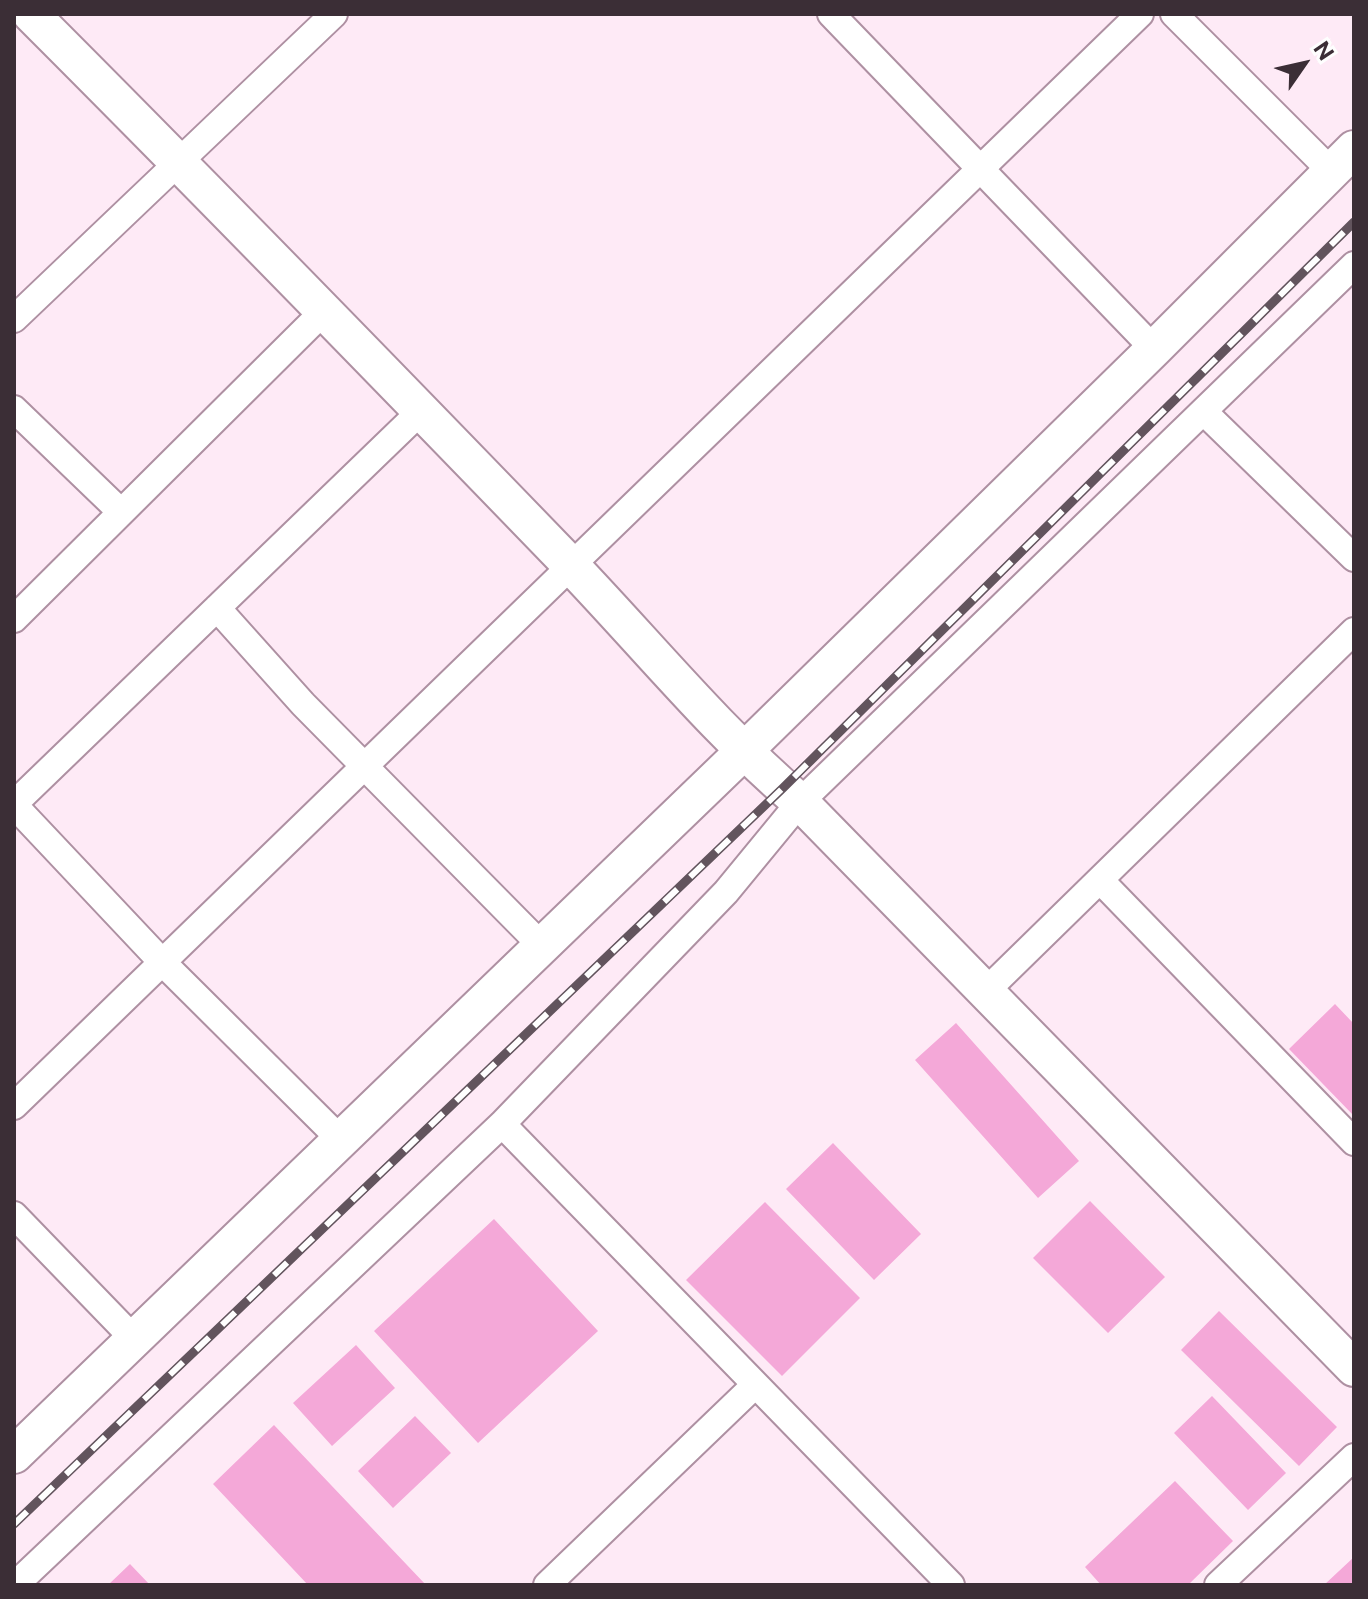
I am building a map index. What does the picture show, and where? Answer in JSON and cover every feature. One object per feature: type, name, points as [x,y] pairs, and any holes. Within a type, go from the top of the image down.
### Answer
[{"type":"main road","points":[[31,14],[179,161],[570,564],[743,752],[800,802],[1354,1368]]},
{"type":"main road","points":[[14,1455],[743,752],[1342,160]]},
{"type":"street","points":[[14,319],[334,14]]},
{"type":"street","points":[[831,14],[1154,349]]},
{"type":"street","points":[[14,1106],[1140,14]]},
{"type":"street","points":[[1174,14],[1342,160]]},
{"type":"street","points":[[15,1585],[502,1124],[726,892],[800,802],[1354,265]]},
{"type":"street","points":[[14,619],[324,311]]},
{"type":"street","points":[[14,409],[121,512]]},
{"type":"street","points":[[342,1141],[162,962],[14,804],[421,411]]},
{"type":"street","points":[[1204,412],[1354,558]]},
{"type":"street","points":[[217,608],[303,704],[542,946]]},
{"type":"street","points":[[986,991],[1354,631]]},
{"type":"street","points":[[1100,880],[1354,1142]]},
{"type":"street","points":[[502,1124],[951,1585]]},
{"type":"street","points":[[14,1215],[134,1339]]},
{"type":"street","points":[[547,1585],[754,1386]]},
{"type":"street","points":[[1218,1585],[1354,1457]]},
{"type":"building","points":[[1335,1004],[1354,1024],[1354,1116],[1289,1049]]},
{"type":"building","points":[[956,1023],[1079,1161],[1038,1198],[915,1060]]},
{"type":"building","points":[[833,1143],[921,1234],[874,1280],[786,1189]]},
{"type":"building","points":[[1090,1201],[1165,1277],[1108,1333],[1033,1258]]},
{"type":"building","points":[[765,1202],[860,1298],[782,1376],[686,1280]]},
{"type":"building","points":[[494,1219],[598,1331],[478,1443],[374,1331]]},
{"type":"building","points":[[1219,1311],[1337,1427],[1299,1466],[1181,1350]]},
{"type":"building","points":[[356,1345],[395,1388],[332,1446],[293,1403]]},
{"type":"building","points":[[1212,1396],[1286,1473],[1248,1510],[1174,1433]]},
{"type":"building","points":[[415,1416],[451,1453],[393,1508],[358,1471]]},
{"type":"building","points":[[274,1425],[426,1585],[308,1585],[213,1484]]},
{"type":"building","points":[[1175,1481],[1233,1541],[1188,1585],[1101,1585],[1085,1567]]},
{"type":"building","points":[[1354,1557],[1354,1585],[1324,1585]]},
{"type":"building","points":[[130,1564],[150,1585],[108,1585]]},
{"type":"railway","points":[[14,1524],[783,788],[1354,222]]}]
